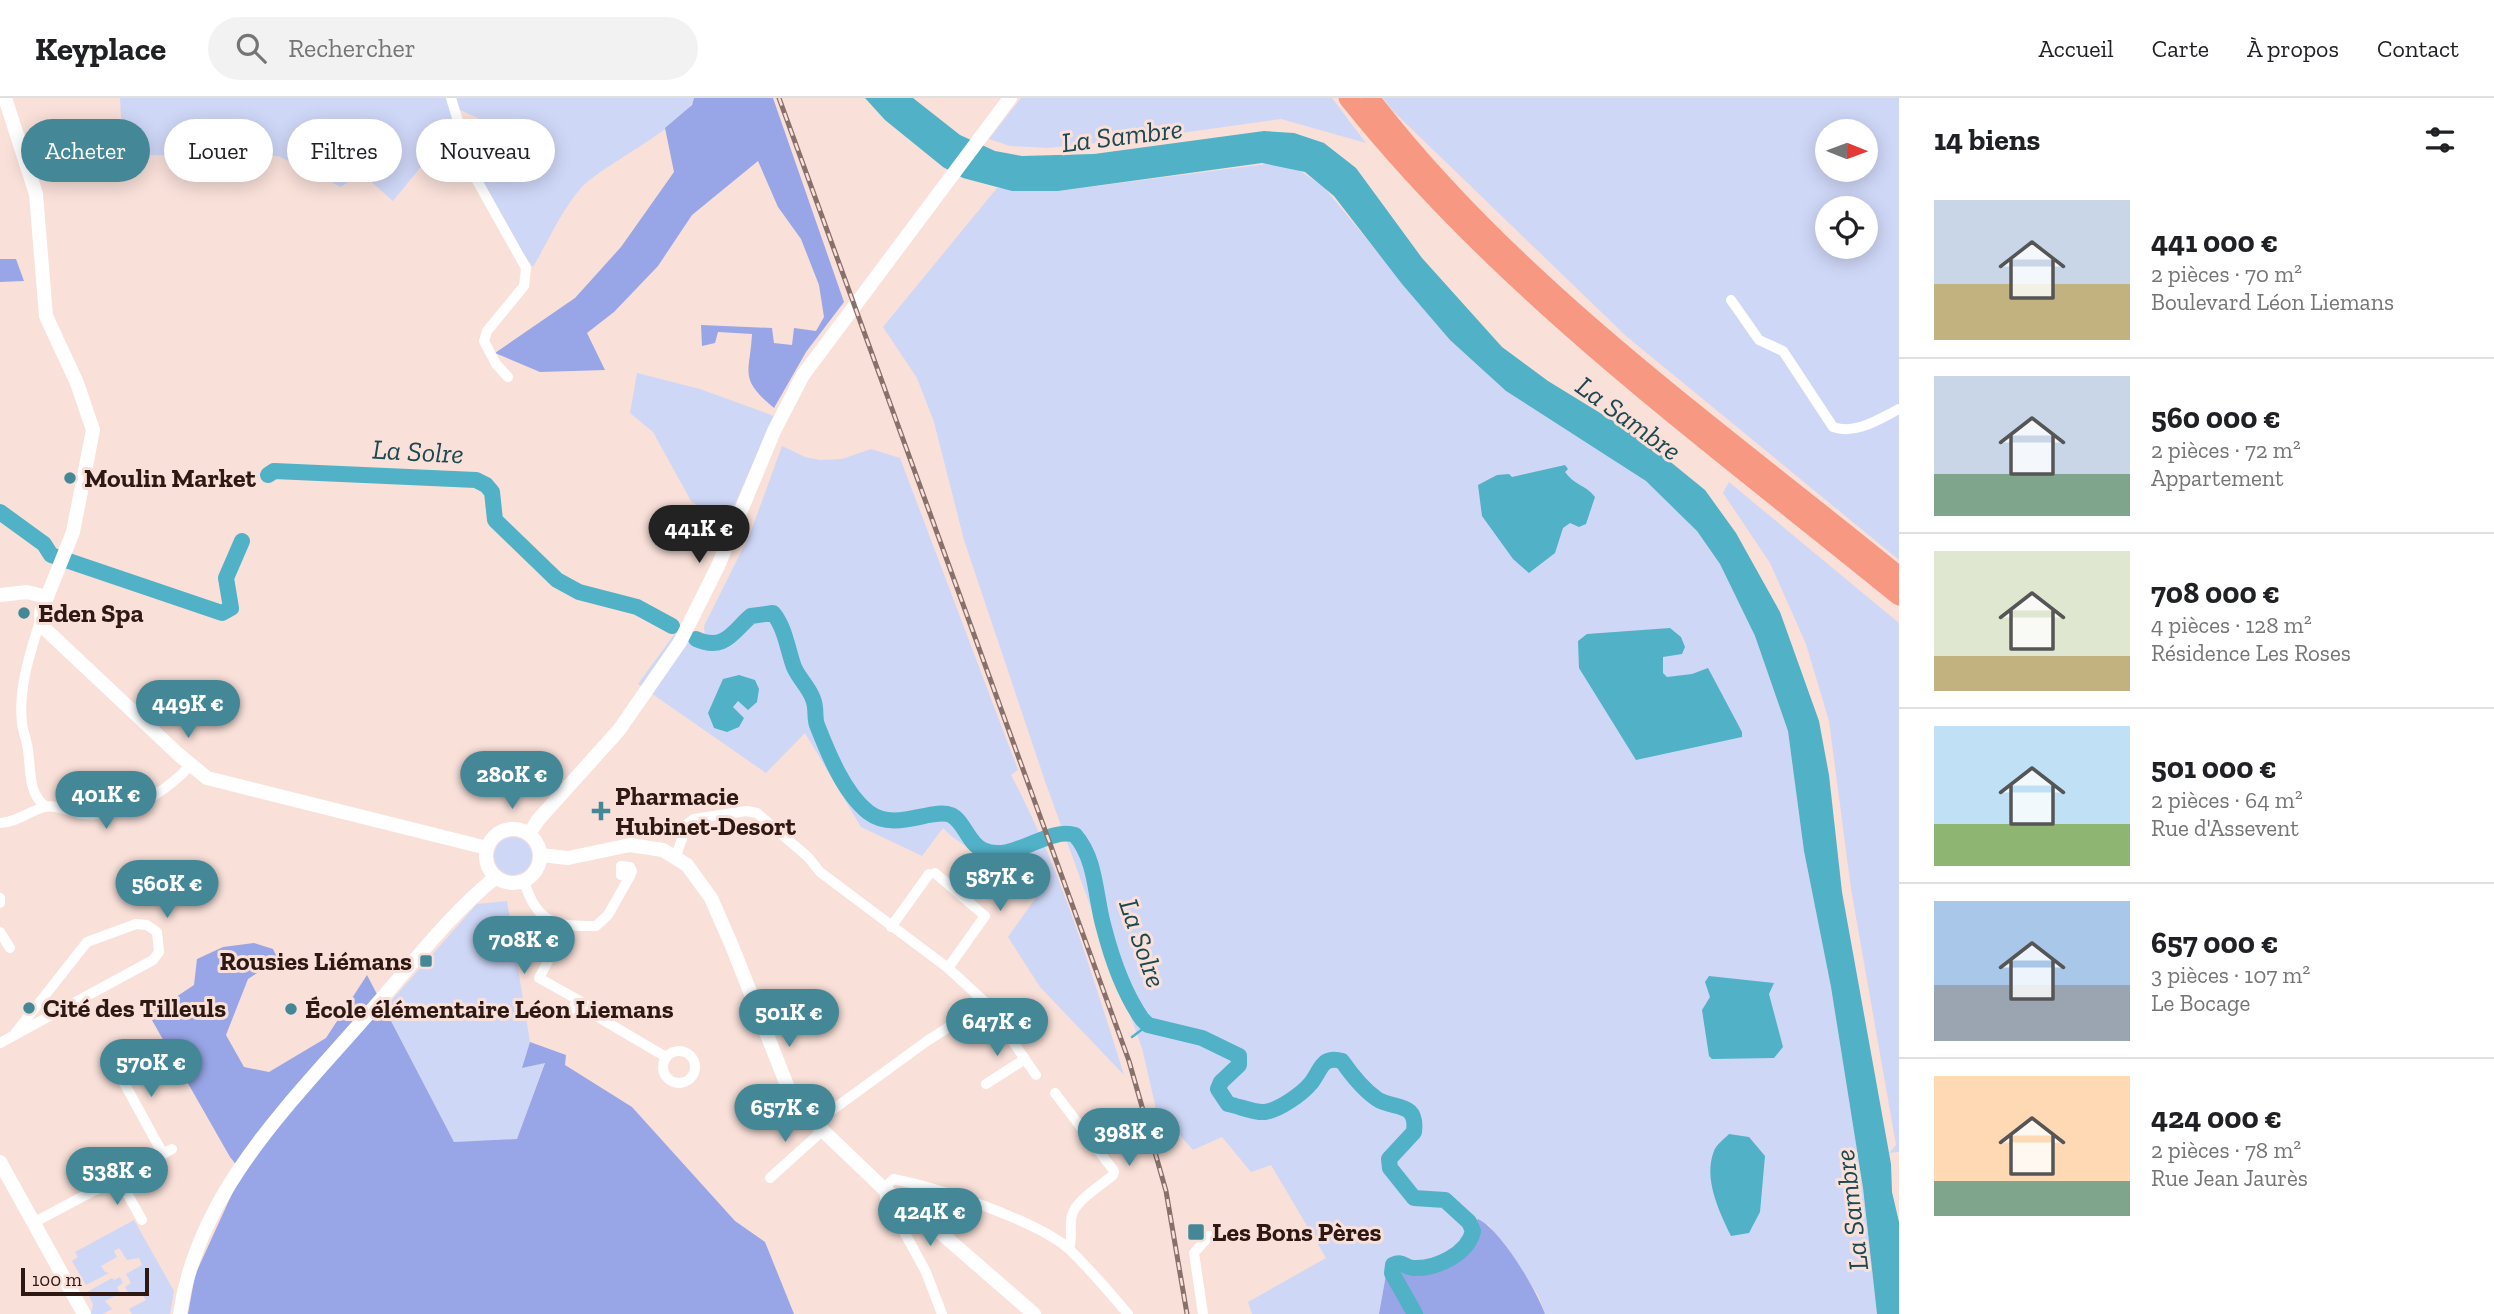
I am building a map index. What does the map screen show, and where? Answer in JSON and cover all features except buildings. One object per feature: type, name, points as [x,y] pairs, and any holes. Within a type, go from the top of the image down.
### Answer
[{"type":"highway","points":[[1348,98],[1446,208],[1581,336],[1681,421],[1899,596]]},
{"type":"highway","points":[[1370,98],[1412,150],[1504,245],[1691,410],[1899,576]]},
{"type":"street","points":[[5,98],[36,194],[46,316],[92,423],[92,445],[73,532],[47,597],[24,679],[22,724],[31,780],[38,798],[45,806]]},
{"type":"street","points":[[451,98],[475,177],[526,268],[524,286],[487,331],[484,341],[496,364],[508,377]]},
{"type":"street","points":[[529,834],[538,820],[619,730],[680,642],[718,566],[785,408],[813,360],[1010,98]]},
{"type":"street","points":[[1731,300],[1759,340],[1783,351],[1833,427],[1843,431],[1859,428],[1899,409]]},
{"type":"street","points":[[0,595],[27,593],[47,597]]},
{"type":"street","points":[[40,621],[46,631],[190,766],[213,780],[487,848]]},
{"type":"street","points":[[0,823],[19,819],[45,806],[91,815],[111,814],[167,788],[190,766]]},
{"type":"street","points":[[676,856],[687,824],[694,819],[738,810],[757,813],[808,857],[820,872],[947,968],[986,1003],[1036,1075]]},
{"type":"street","points":[[517,829],[529,834],[536,841],[541,855],[536,872],[524,881],[508,883],[496,877],[488,865],[487,848],[494,837],[506,830],[517,829]]},
{"type":"street","points":[[541,855],[568,858],[630,845],[650,846],[676,856],[698,877],[710,898],[737,956],[789,1096],[817,1128],[884,1189],[941,1233],[1034,1314]]},
{"type":"street","points":[[891,927],[932,874],[985,916],[947,968]]},
{"type":"street","points":[[524,881],[529,898],[540,913],[557,925],[567,925],[603,923],[630,876]]},
{"type":"street","points":[[180,1314],[194,1256],[203,1232],[240,1165],[439,934],[496,877]]},
{"type":"street","points":[[0,1043],[13,1036],[153,960],[159,952],[157,932],[147,925],[136,923],[87,942],[13,1036]]},
{"type":"street","points":[[567,925],[539,978],[666,1056]]},
{"type":"street","points":[[0,932],[10,948]]},
{"type":"street","points":[[771,1178],[817,1128],[927,1041],[986,1003]]},
{"type":"street","points":[[33,1223],[168,1152],[111,1059]]},
{"type":"street","points":[[986,1084],[1025,1059]]},
{"type":"street","points":[[1055,1093],[1114,1171],[1072,1214],[1073,1240],[1069,1249]]},
{"type":"street","points":[[0,1162],[84,1314]]},
{"type":"street","points":[[119,1179],[142,1220]]},
{"type":"street","points":[[884,1189],[894,1179],[911,1182],[1009,1218],[1069,1249],[1128,1314]]},
{"type":"street","points":[[884,1189],[892,1212],[926,1272],[942,1314]]},
{"type":"street","points":[[1203,1314],[1194,1252],[1209,1236]]},
{"type":"shaded area","points":[[120,98],[694,98],[688,109],[661,132],[581,188],[562,215],[533,267],[501,224],[482,182],[555,182],[555,119],[479,119],[458,109],[459,119],[416,119],[416,173],[393,201],[371,182],[402,182],[402,119],[287,119],[287,160],[273,156],[273,119],[164,119],[164,155],[150,155],[150,119],[121,119]]},
{"type":"shaded area","points":[[694,98],[773,98],[844,302],[806,352],[774,408],[751,382],[749,367],[752,334],[718,332],[715,343],[702,346],[701,325],[772,328],[774,343],[792,345],[794,328],[816,331],[824,317],[819,285],[801,239],[778,207],[758,161],[692,215],[658,266],[614,312],[587,333],[605,370],[540,372],[495,353],[575,298],[621,247],[674,172],[665,128],[692,105]]},
{"type":"shaded area","points":[[865,98],[913,98],[960,135],[995,151],[1022,156],[1094,154],[1264,131],[1294,133],[1324,143],[1356,168],[1422,258],[1502,347],[1548,381],[1641,438],[1705,490],[1736,533],[1780,612],[1819,721],[1829,775],[1842,892],[1899,1222],[1899,1314],[1877,1314],[1863,1188],[1831,987],[1804,851],[1788,731],[1755,636],[1720,564],[1697,531],[1646,481],[1506,391],[1450,340],[1402,284],[1334,196],[1305,172],[1262,163],[1058,191],[1012,191],[963,178],[943,167],[885,120]]},
{"type":"shaded area","points":[[1021,98],[1332,98],[1366,143],[1281,119],[1138,139],[1047,148],[1010,146],[989,139]]},
{"type":"shaded area","points":[[1383,98],[1899,98],[1899,560],[1626,336],[1393,111]]},
{"type":"shaded area","points":[[1273,163],[1297,169],[1323,186],[1450,340],[1506,391],[1607,453],[1661,492],[1697,531],[1720,564],[1755,636],[1788,731],[1804,851],[1831,987],[1863,1188],[1877,1314],[1545,1314],[1538,1295],[1488,1224],[1449,1261],[1419,1270],[1387,1269],[1379,1314],[1252,1314],[1248,1302],[1326,1258],[1271,1165],[1251,1172],[1222,1137],[1193,1150],[1156,1109],[1142,1048],[1046,784],[964,540],[934,422],[917,378],[883,327],[997,188],[1058,191]]},
{"type":"shaded area","points":[[331,182],[348,182],[341,187]]},
{"type":"shaded area","points":[[0,259],[16,259],[24,281],[0,282]]},
{"type":"shaded area","points":[[637,373],[700,389],[774,416],[726,524],[691,501],[653,432],[630,413]]},
{"type":"shaded area","points":[[782,446],[805,457],[820,460],[842,459],[871,449],[900,458],[1018,770],[1011,775],[1045,847],[1074,922],[1124,1075],[1040,987],[1008,937],[1039,893],[1021,865],[979,852],[951,836],[943,828],[922,856],[861,827],[805,733],[766,773],[638,684],[676,632],[706,647],[704,626],[750,534]]},
{"type":"shaded area","points":[[1565,465],[1568,469],[1565,472],[1595,497],[1586,524],[1579,527],[1570,523],[1563,528],[1555,553],[1529,573],[1513,559],[1482,516],[1478,485],[1497,475],[1509,474],[1512,477]]},
{"type":"shaded area","points":[[1729,482],[1899,623],[1899,1152],[1889,1153],[1896,1145],[1851,889],[1829,721],[1806,644],[1770,563],[1723,493]]},
{"type":"shaded area","points":[[1670,628],[1681,637],[1685,647],[1682,654],[1663,657],[1663,673],[1667,677],[1692,674],[1708,668],[1742,732],[1742,737],[1636,760],[1579,668],[1578,641],[1587,634]]},
{"type":"shaded area","points":[[739,675],[755,680],[759,689],[757,702],[748,710],[738,701],[733,707],[744,718],[739,727],[727,732],[714,728],[708,713],[723,679]]},
{"type":"shaded area","points":[[513,837],[526,843],[532,856],[526,869],[513,875],[500,869],[494,856],[500,843]]},
{"type":"shaded area","points":[[507,901],[530,1042],[523,1068],[545,1062],[517,1140],[454,1142],[383,1010],[477,904]]},
{"type":"shaded area","points":[[254,943],[273,949],[278,959],[248,979],[226,1035],[244,1067],[269,1072],[326,1038],[367,975],[454,1142],[517,1139],[545,1063],[522,1068],[530,1042],[566,1055],[565,1065],[632,1107],[735,1221],[765,1242],[794,1314],[188,1314],[195,1275],[242,1172],[230,1157],[149,1015],[194,985],[197,959],[223,947]]},
{"type":"shaded area","points":[[1709,976],[1774,983],[1769,994],[1783,1047],[1774,1058],[1712,1059],[1709,1056],[1702,1010],[1710,997],[1705,982]]},
{"type":"shaded area","points":[[1729,1134],[1749,1137],[1765,1156],[1760,1212],[1749,1233],[1731,1236],[1714,1194],[1710,1172],[1715,1149]]},
{"type":"shaded area","points":[[1478,1219],[1507,1247],[1534,1290],[1545,1314],[1379,1314],[1387,1269],[1423,1270],[1445,1263],[1464,1249]]},
{"type":"shaded area","points":[[134,1220],[174,1291],[170,1314],[132,1314],[129,1309],[146,1300],[142,1294],[130,1296],[125,1287],[131,1283],[126,1274],[142,1265],[139,1258],[127,1260],[119,1248],[114,1251],[117,1257],[101,1266],[109,1273],[86,1285],[72,1261],[78,1257],[75,1252]]},
{"type":"shaded area","points":[[120,1277],[123,1283],[117,1287],[120,1293],[105,1301],[112,1309],[103,1314],[91,1314],[93,1304],[87,1292],[112,1278],[114,1280]]},
{"type":"waterway","name":"La Solre","points":[[268,475],[274,471],[476,480],[492,492],[495,520],[557,580],[579,592],[637,607],[672,626]]},
{"type":"waterway","name":"La Solre","points":[[0,512],[44,544],[51,555],[222,613],[231,608],[226,578],[242,541]]},
{"type":"waterway","name":"La Solre","points":[[696,639],[714,643],[721,641],[728,638],[751,616],[773,613],[783,632],[794,667],[811,695],[817,725],[838,772],[859,804],[879,818],[901,820],[943,813],[951,815],[978,847],[994,853],[1018,849],[1053,836],[1075,835],[1088,856],[1111,952],[1124,987],[1142,1019],[1148,1025],[1202,1038],[1239,1056],[1239,1065],[1221,1082],[1218,1089],[1228,1104],[1261,1112],[1277,1108],[1307,1087],[1326,1062],[1335,1060],[1342,1061],[1358,1082],[1377,1099],[1408,1110],[1414,1122],[1414,1132],[1389,1159],[1390,1168],[1414,1198],[1445,1200],[1469,1222],[1473,1231],[1465,1247],[1441,1263],[1423,1268],[1411,1268],[1399,1263],[1393,1265],[1392,1273],[1415,1314]]},
{"type":"waterway","points":[[1132,1037],[1148,1025]]},
{"type":"railway","points":[[779,98],[1129,1061],[1166,1191],[1187,1314]]},
{"type":"place","name":"Moulin Market","points":[[70,478]]},
{"type":"place","name":"Eden Spa","points":[[24,613]]},
{"type":"place","name":"Pharmacie Hubinet-Desort","points":[[601,811]]},
{"type":"place","name":"Rousies Liémans","points":[[426,961]]},
{"type":"place","name":"Cité des Tilleuls","points":[[29,1008]]},
{"type":"place","name":"École élémentaire Léon Liemans","points":[[291,1009]]},
{"type":"place","name":"Les Bons Pères","points":[[1196,1232]]},
{"type":"water label","name":"La Sambre","points":[[1122,135]]},
{"type":"water label","name":"La Sambre","points":[[1629,418]]},
{"type":"water label","name":"La Sambre","points":[[1851,1210]]}]
